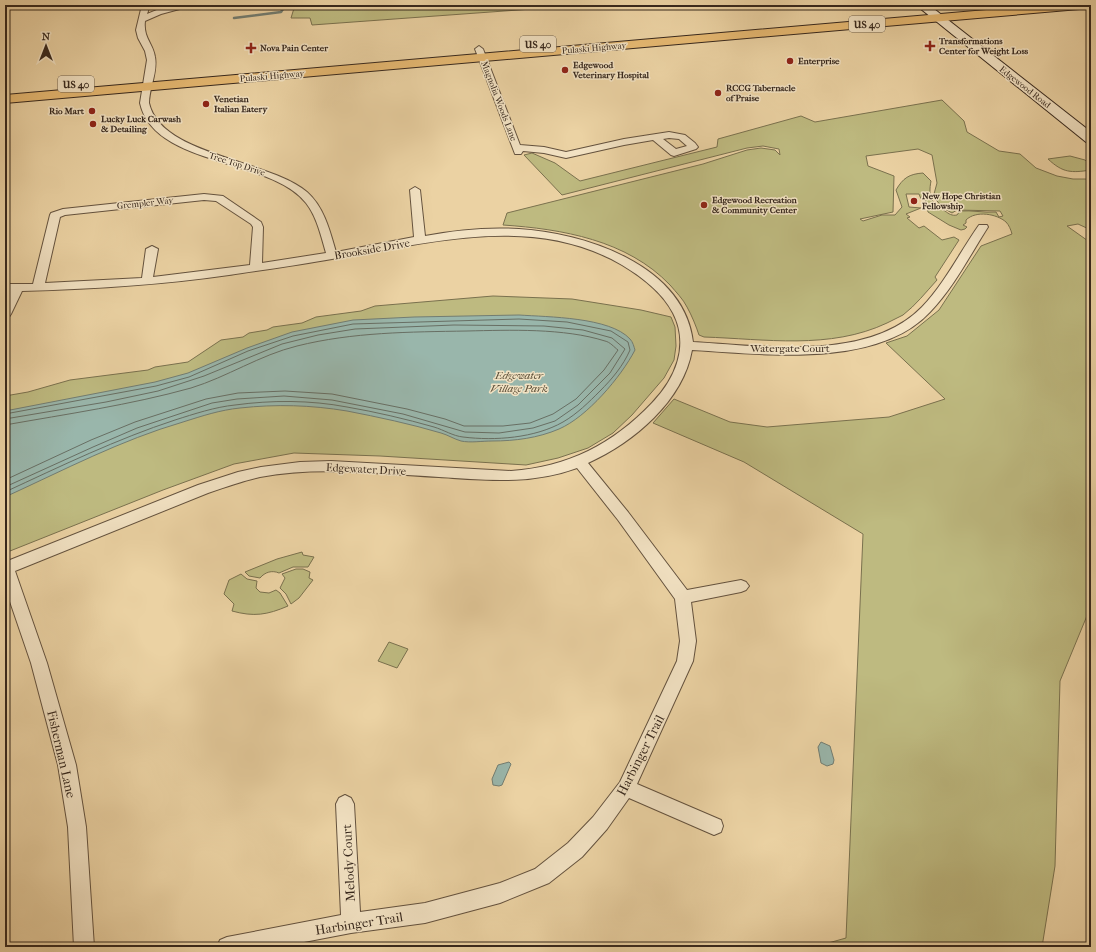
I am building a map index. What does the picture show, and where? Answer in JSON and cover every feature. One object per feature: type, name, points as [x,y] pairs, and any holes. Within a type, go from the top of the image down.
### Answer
[{"type":"highway","name":"Pulaski Highway","points":[[5,99],[147,83],[481,54],[995,5]]},
{"type":"highway","name":"Pulaski Highway","points":[[929,11],[1088,5]]},
{"type":"highway","name":"Pulaski Highway","points":[[5,90],[147,83]]},
{"type":"main road","name":"Edgewood Road","points":[[929,11],[1091,139]]},
{"type":"street","points":[[145,6],[168,5]]},
{"type":"street","points":[[142,20],[158,12],[184,5]]},
{"type":"street","name":"Tree Top Drive","points":[[145,6],[141,26],[142,37],[152,59],[144,101],[148,117],[162,133],[174,141],[192,149],[259,170],[291,185],[303,194],[318,214],[332,256]]},
{"type":"street","name":"Magnolia Woods Lane","points":[[481,54],[518,150],[544,150],[566,154],[655,137]]},
{"type":"street","points":[[415,190],[420,240]]},
{"type":"street","name":"Grempler Way","points":[[38,287],[55,215],[64,212],[208,197],[219,198],[256,222],[258,227],[256,268]]},
{"type":"street","name":"Watergate Court","points":[[687,346],[826,350],[877,339],[900,329],[918,317],[942,288],[983,227]]},
{"type":"street","name":"Brookside Drive","points":[[5,288],[147,282],[256,268],[420,240],[478,232],[505,232],[553,237],[582,244],[606,252],[634,267],[659,287],[675,305],[684,326],[687,346]]},
{"type":"street","points":[[147,282],[152,249]]},
{"type":"street","points":[[5,314],[18,288]]},
{"type":"street","name":"Edgewater Drive","points":[[5,568],[177,499],[238,478],[261,472],[300,467],[331,466],[511,476],[530,475],[554,470],[580,462],[604,450],[651,412],[669,391],[683,369],[687,346]]},
{"type":"street","points":[[580,462],[623,516],[683,597],[741,586]]},
{"type":"street","name":"Fisherman Lane","points":[[5,568],[39,663],[67,766],[77,827],[84,947]]},
{"type":"street","name":"Harbinger Trail","points":[[227,947],[352,923],[432,911],[500,893],[542,876],[575,850],[600,823],[626,788],[685,661],[688,641],[683,597]]},
{"type":"street","points":[[626,788],[714,826]]},
{"type":"street","name":"Melody Court","points":[[345,804],[352,923]]},
{"type":"green space","points":[[295,5],[587,5],[312,25],[310,18],[291,18]]},
{"type":"green space","points":[[942,100],[964,121],[967,132],[999,151],[1020,154],[1036,168],[1057,176],[1073,179],[1091,179],[1091,230],[1078,224],[1067,226],[1091,243],[1091,606],[1060,681],[1055,866],[1042,947],[814,947],[846,938],[863,534],[744,462],[653,423],[674,399],[730,422],[767,427],[889,417],[945,399],[886,343],[907,336],[939,310],[981,246],[1012,234],[1007,223],[992,215],[981,214],[970,217],[966,220],[966,223],[963,225],[967,227],[961,230],[949,225],[928,212],[925,199],[921,199],[919,194],[906,194],[909,207],[921,208],[906,214],[910,217],[907,218],[919,228],[924,226],[942,240],[954,237],[959,240],[935,277],[937,280],[908,311],[887,323],[843,337],[797,341],[704,337],[699,335],[684,301],[670,285],[653,270],[634,257],[614,247],[570,234],[503,225],[507,213],[703,164],[747,150],[761,148],[775,150],[780,155],[779,149],[763,146],[747,148],[562,195],[524,155],[532,153],[555,163],[580,181],[717,147],[718,139],[801,116],[815,122]],"holes":[[[918,149],[932,155],[937,183],[934,194],[937,201],[943,208],[952,213],[957,210],[1000,211],[1003,216],[999,217],[996,212],[960,211],[957,215],[949,214],[936,205],[932,199],[930,195],[931,181],[923,173],[914,174],[907,177],[896,190],[902,207],[895,215],[882,215],[863,221],[860,219],[893,212],[894,176],[868,166],[866,156]]]},
{"type":"green space","points":[[1070,156],[1085,160],[1091,166],[1091,170],[1078,172],[1068,171],[1053,164],[1048,159]]},
{"type":"green space","name":"Edgewater Village Park","points":[[493,296],[572,299],[641,310],[671,317],[675,327],[676,346],[674,360],[664,378],[632,415],[613,433],[588,448],[558,458],[526,465],[380,456],[294,453],[234,464],[163,490],[5,553],[5,396],[28,392],[70,380],[148,370],[155,367],[188,362],[221,340],[243,337],[249,333],[267,330],[273,327],[302,323],[316,317],[361,311],[375,306]]},
{"type":"green space","points":[[302,552],[303,555],[314,557],[308,567],[293,567],[279,573],[269,572],[260,578],[249,576],[245,572],[277,559]]},
{"type":"green space","points":[[296,569],[303,569],[310,572],[309,578],[313,580],[299,598],[291,604],[286,594],[280,588],[285,578],[282,574]]},
{"type":"green space","points":[[241,574],[247,579],[257,581],[256,588],[260,592],[269,593],[276,590],[280,593],[288,606],[260,614],[247,614],[232,611],[234,604],[224,594],[229,580]]},
{"type":"green space","points":[[389,642],[408,649],[397,668],[378,661]]},
{"type":"water","points":[[519,315],[562,318],[594,322],[608,326],[621,332],[630,339],[635,350],[612,384],[592,406],[570,423],[559,429],[535,437],[465,442],[441,433],[406,424],[334,409],[307,406],[240,408],[204,415],[160,429],[93,456],[5,497],[5,411],[155,382],[188,373],[247,348],[292,332],[353,320]]},
{"type":"water","points":[[821,742],[830,746],[834,760],[833,764],[827,766],[821,763],[818,747]]},
{"type":"water","points":[[509,762],[511,764],[502,785],[493,785],[492,779],[498,765]]},
{"type":"waterway","points":[[234,18],[281,12],[283,9],[305,5]]},
{"type":"place","name":"Transformations Center for Weight Loss","points":[[930,46]]},
{"type":"place","name":"Nova Pain Center","points":[[251,48]]},
{"type":"place","name":"Enterprise","points":[[790,61]]},
{"type":"place","name":"Edgewood Veterinary Hospital","points":[[565,70]]},
{"type":"place","name":"RCCG Tabernacle of Praise","points":[[718,93]]},
{"type":"place","name":"Venetian Italian Eatery","points":[[206,104]]},
{"type":"place","name":"Rio Mart","points":[[92,111]]},
{"type":"place","name":"Lucky Luck Carwash & Detailing","points":[[93,124]]},
{"type":"place","name":"New Hope Christian Fellowship","points":[[914,201]]},
{"type":"place","name":"Edgewood Recreation & Community Center","points":[[704,205]]}]
